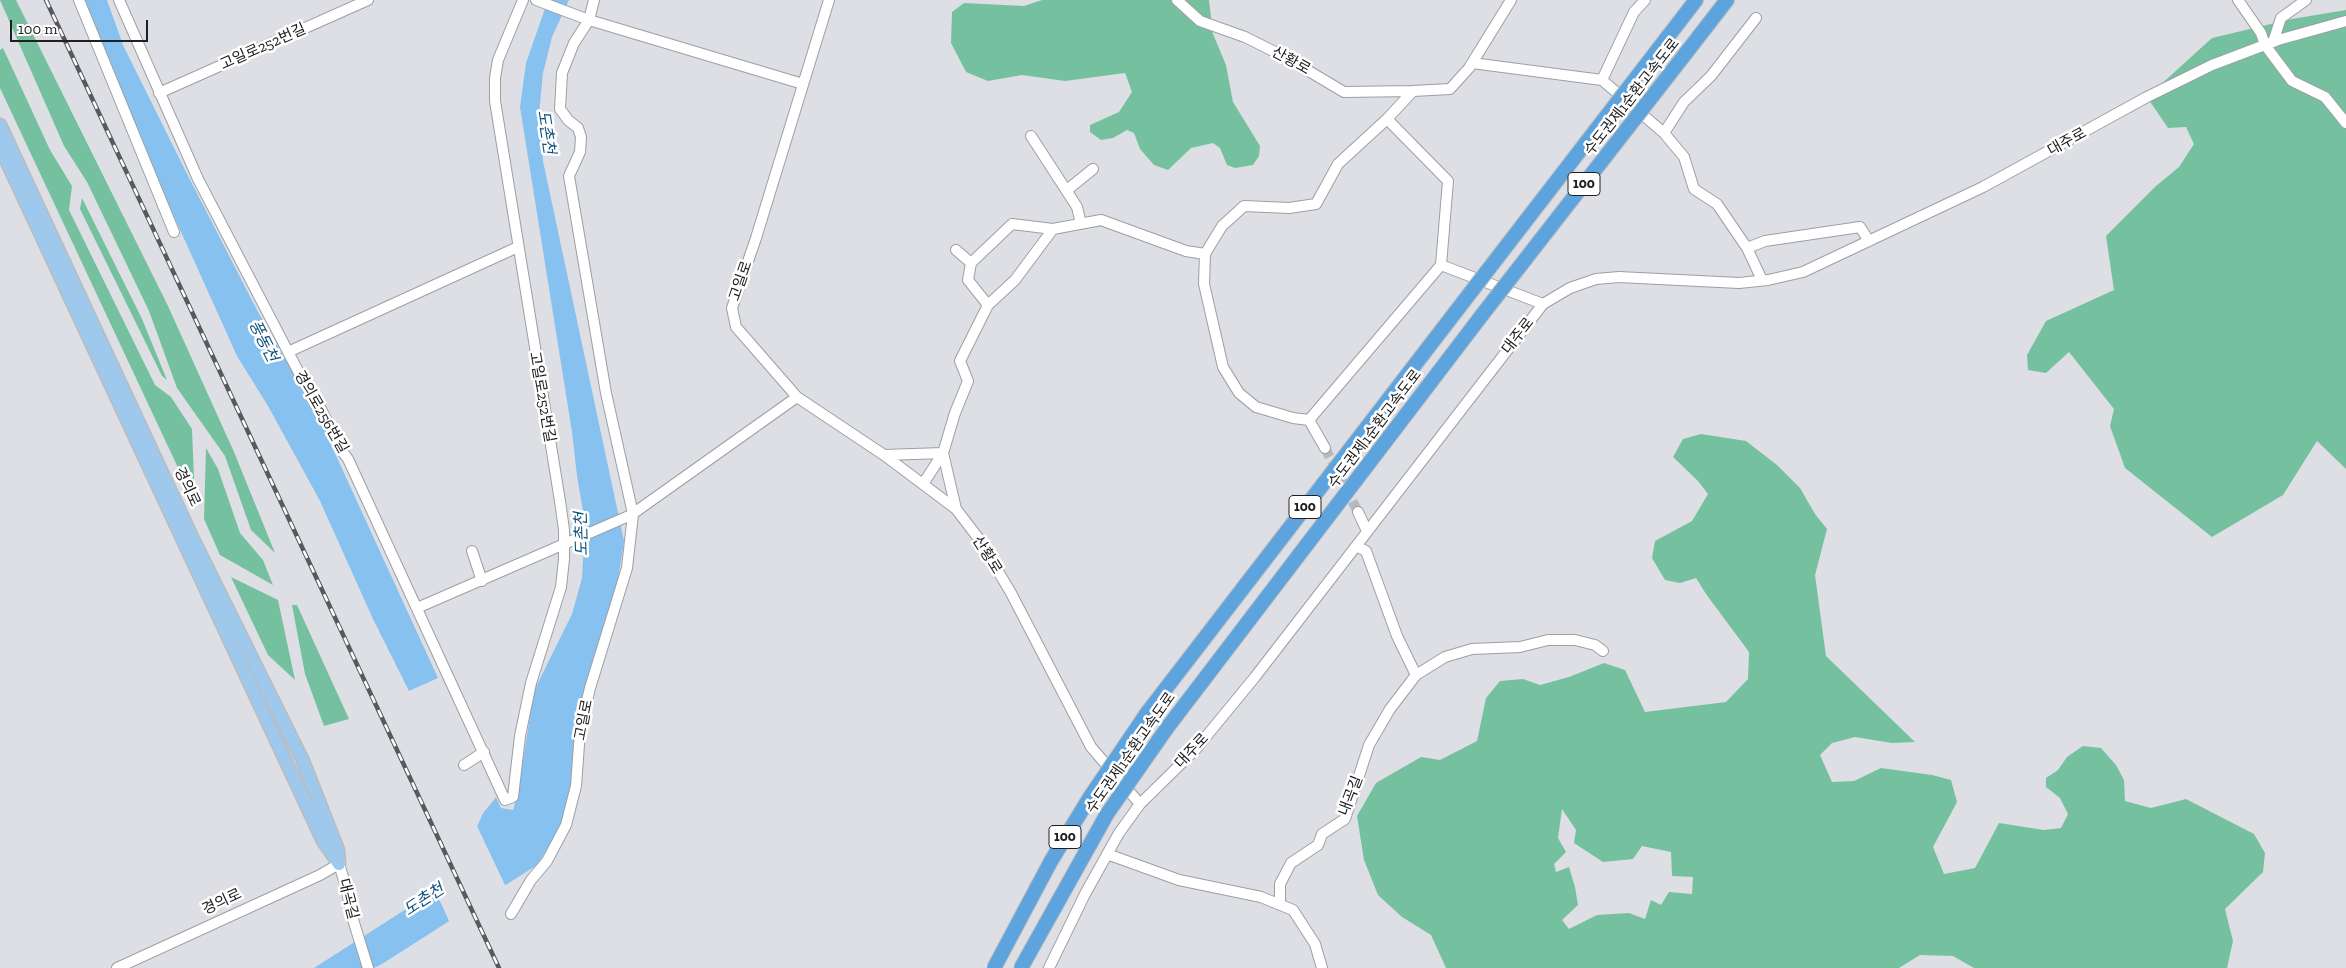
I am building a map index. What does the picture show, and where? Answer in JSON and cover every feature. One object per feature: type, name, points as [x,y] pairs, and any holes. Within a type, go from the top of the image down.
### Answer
[{"type":"highway","name":"수도권제1순환고속도로","points":[[994,968],[1051,861],[1090,797],[1147,713],[1696,0]]},
{"type":"highway","name":"수도권제1순환고속도로","points":[[1021,968],[1107,814],[1167,728],[1482,315],[1727,0]]},
{"type":"main road","name":"경의로","points":[[0,125],[191,535],[303,761],[338,850],[339,864]]},
{"type":"main road","name":"경의로","points":[[0,147],[323,841],[339,864]]},
{"type":"street","points":[[79,0],[174,232]]},
{"type":"street","name":"경의로256번길","points":[[119,0],[198,179],[288,352],[315,398],[341,450],[348,458],[505,800]]},
{"type":"street","name":"고일로252번길","points":[[159,93],[368,0]]},
{"type":"street","name":"고일로252번길","points":[[505,800],[513,796],[520,736],[530,684],[561,587],[565,546],[560,501],[495,101],[495,78],[498,60],[523,0]]},
{"type":"street","points":[[536,0],[586,19],[803,84]]},
{"type":"street","points":[[586,19],[594,0]]},
{"type":"street","name":"고일로","points":[[829,0],[732,308],[736,327],[797,397],[884,455],[923,484]]},
{"type":"street","name":"산황로","points":[[1177,0],[1200,21],[1245,37],[1285,57],[1344,92],[1450,89],[1472,64],[1511,0]]},
{"type":"street","points":[[1602,80],[1634,12],[1645,0]]},
{"type":"street","points":[[2238,0],[2269,43],[2292,81],[2325,97],[2346,123]]},
{"type":"street","points":[[2269,43],[2281,18],[2306,0]]},
{"type":"street","points":[[1664,133],[1684,102],[1711,76],[1756,18]]},
{"type":"street","name":"고일로","points":[[511,914],[531,880],[547,861],[566,824],[576,786],[580,730],[590,688],[627,568],[632,515],[606,393],[569,176],[580,152],[581,137],[578,128],[568,120],[560,109],[562,73],[586,19]]},
{"type":"street","name":"대주로","points":[[1049,968],[1084,894],[1107,854],[1140,804],[1195,750],[1255,677],[1543,304],[1570,288],[1596,279],[1619,277],[1739,283],[1803,272],[1983,187],[2147,97],[2212,64],[2269,43],[2346,21]]},
{"type":"street","points":[[1472,64],[1602,80],[1664,133],[1684,157],[1694,189],[1717,204],[1747,248],[1762,280]]},
{"type":"street","points":[[1309,420],[1294,418],[1256,407],[1239,393],[1227,374],[1223,367],[1204,284],[1205,254],[1222,226],[1244,206],[1289,208],[1316,204],[1338,164],[1388,119],[1413,91]]},
{"type":"street","points":[[1309,420],[1441,265],[1448,181],[1388,119]]},
{"type":"street","points":[[1031,136],[1078,207],[1081,224]]},
{"type":"street","points":[[1068,190],[1093,169]]},
{"type":"street","points":[[988,305],[968,280],[971,263],[1012,224],[1054,229],[1101,220],[1186,251],[1205,254]]},
{"type":"street","points":[[1747,248],[1765,241],[1860,228],[1868,241]]},
{"type":"street","points":[[923,484],[943,453],[955,413],[968,381],[960,361],[988,305],[1014,280],[1054,229]]},
{"type":"street","points":[[288,352],[518,247]]},
{"type":"street","points":[[956,250],[971,263]]},
{"type":"street","points":[[1441,265],[1543,304]]},
{"type":"street","points":[[417,608],[565,546],[632,515],[797,397]]},
{"type":"street","points":[[1309,420],[1325,448]]},
{"type":"street","points":[[884,455],[943,453]]},
{"type":"street","points":[[943,453],[956,509]]},
{"type":"street","name":"산황로","points":[[923,484],[956,509],[979,539],[1011,593],[1091,747],[1140,804]]},
{"type":"street","points":[[1358,512],[1367,531]]},
{"type":"street","points":[[1356,546],[1366,552],[1397,636],[1416,675],[1445,656],[1472,649],[1520,647],[1548,640],[1575,640],[1595,645],[1603,651]]},
{"type":"street","points":[[472,551],[482,581]]},
{"type":"street","name":"내곡길","points":[[1280,905],[1280,884],[1292,863],[1318,845],[1322,834],[1345,820],[1369,745],[1390,709],[1416,675]]},
{"type":"street","points":[[464,765],[484,752]]},
{"type":"street","points":[[1107,854],[1179,880],[1261,897],[1293,910],[1315,944],[1322,968]]},
{"type":"street","name":"대곡길","points":[[339,864],[368,968]]},
{"type":"street","name":"경의로","points":[[117,968],[320,875],[339,864]]},
{"type":"green space","points":[[0,0],[16,0],[168,306],[234,452],[275,553],[251,530],[225,456],[177,388],[149,311],[87,182],[64,146]]},
{"type":"green space","points":[[1042,0],[1209,0],[1213,34],[1226,65],[1233,102],[1260,146],[1259,156],[1253,165],[1235,168],[1227,165],[1220,148],[1213,143],[1191,148],[1168,170],[1154,165],[1140,149],[1134,133],[1127,130],[1113,138],[1101,140],[1090,132],[1090,125],[1119,112],[1132,92],[1125,73],[1065,81],[1022,75],[988,81],[966,72],[951,43],[952,12],[964,3],[1024,6]]},
{"type":"green space","points":[[2346,10],[2346,469],[2317,441],[2283,495],[2212,537],[2125,468],[2110,426],[2114,409],[2069,352],[2046,373],[2028,370],[2027,355],[2046,321],[2114,290],[2106,236],[2156,186],[2179,167],[2194,144],[2186,127],[2168,128],[2147,97],[2212,38],[2292,19]]},
{"type":"green space","points":[[3,48],[50,150],[72,186],[69,210],[155,385],[171,397],[192,429],[195,504],[0,88],[0,50]]},
{"type":"green space","points":[[82,198],[142,319],[167,380],[162,376],[80,209]]},
{"type":"green space","points":[[1701,434],[1746,441],[1777,465],[1800,488],[1815,514],[1827,529],[1815,575],[1826,656],[1915,742],[1892,743],[1855,737],[1832,743],[1820,755],[1832,782],[1854,781],[1881,768],[1932,775],[1951,780],[1957,802],[1933,847],[1944,874],[1975,868],[1999,823],[2044,830],[2061,828],[2068,814],[2060,798],[2046,787],[2046,778],[2058,770],[2067,757],[2083,746],[2101,748],[2116,765],[2124,780],[2125,801],[2151,808],[2186,799],[2254,834],[2265,853],[2263,872],[2225,909],[2233,941],[2227,968],[1974,968],[1953,956],[1920,955],[1899,968],[1446,968],[1431,935],[1402,917],[1378,895],[1364,860],[1357,816],[1376,783],[1421,757],[1440,760],[1477,741],[1486,698],[1500,681],[1523,679],[1540,685],[1569,677],[1604,663],[1625,670],[1645,712],[1726,702],[1748,679],[1749,652],[1696,578],[1680,583],[1665,580],[1652,558],[1655,541],[1692,521],[1708,494],[1698,481],[1673,457],[1683,439]],"holes":[[[1562,809],[1576,830],[1574,843],[1603,862],[1633,859],[1642,846],[1671,852],[1672,876],[1693,877],[1692,894],[1669,892],[1661,905],[1651,900],[1645,919],[1629,913],[1597,915],[1569,929],[1562,920],[1578,905],[1575,887],[1569,867],[1556,872],[1554,864],[1566,852],[1558,838]]]},
{"type":"green space","points":[[206,448],[218,469],[240,533],[263,560],[273,585],[220,555],[204,519]]},
{"type":"green space","points":[[231,577],[278,600],[295,680],[268,655]]},
{"type":"green space","points":[[292,605],[297,605],[349,719],[324,726],[305,674]]},
{"type":"water","name":"풍동천","points":[[83,0],[107,0],[123,45],[184,168],[258,312],[316,412],[438,678],[409,691],[373,619],[320,501],[268,406],[237,356],[145,152]]},
{"type":"water","name":"도촌천","points":[[548,0],[569,0],[552,37],[543,73],[539,114],[543,161],[624,541],[618,580],[564,821],[537,865],[382,964],[374,968],[314,968],[489,856],[477,826],[483,813],[496,797],[501,808],[513,810],[518,793],[534,691],[572,614],[582,578],[585,523],[520,107],[526,63]]},
{"type":"pier","points":[[495,795],[496,797],[483,813],[477,826],[506,887],[450,923],[434,888],[486,855],[475,826],[481,812]]},
{"type":"tunnel","points":[[1325,448],[1358,512]]},
{"type":"railway","points":[[46,0],[499,968]]}]
